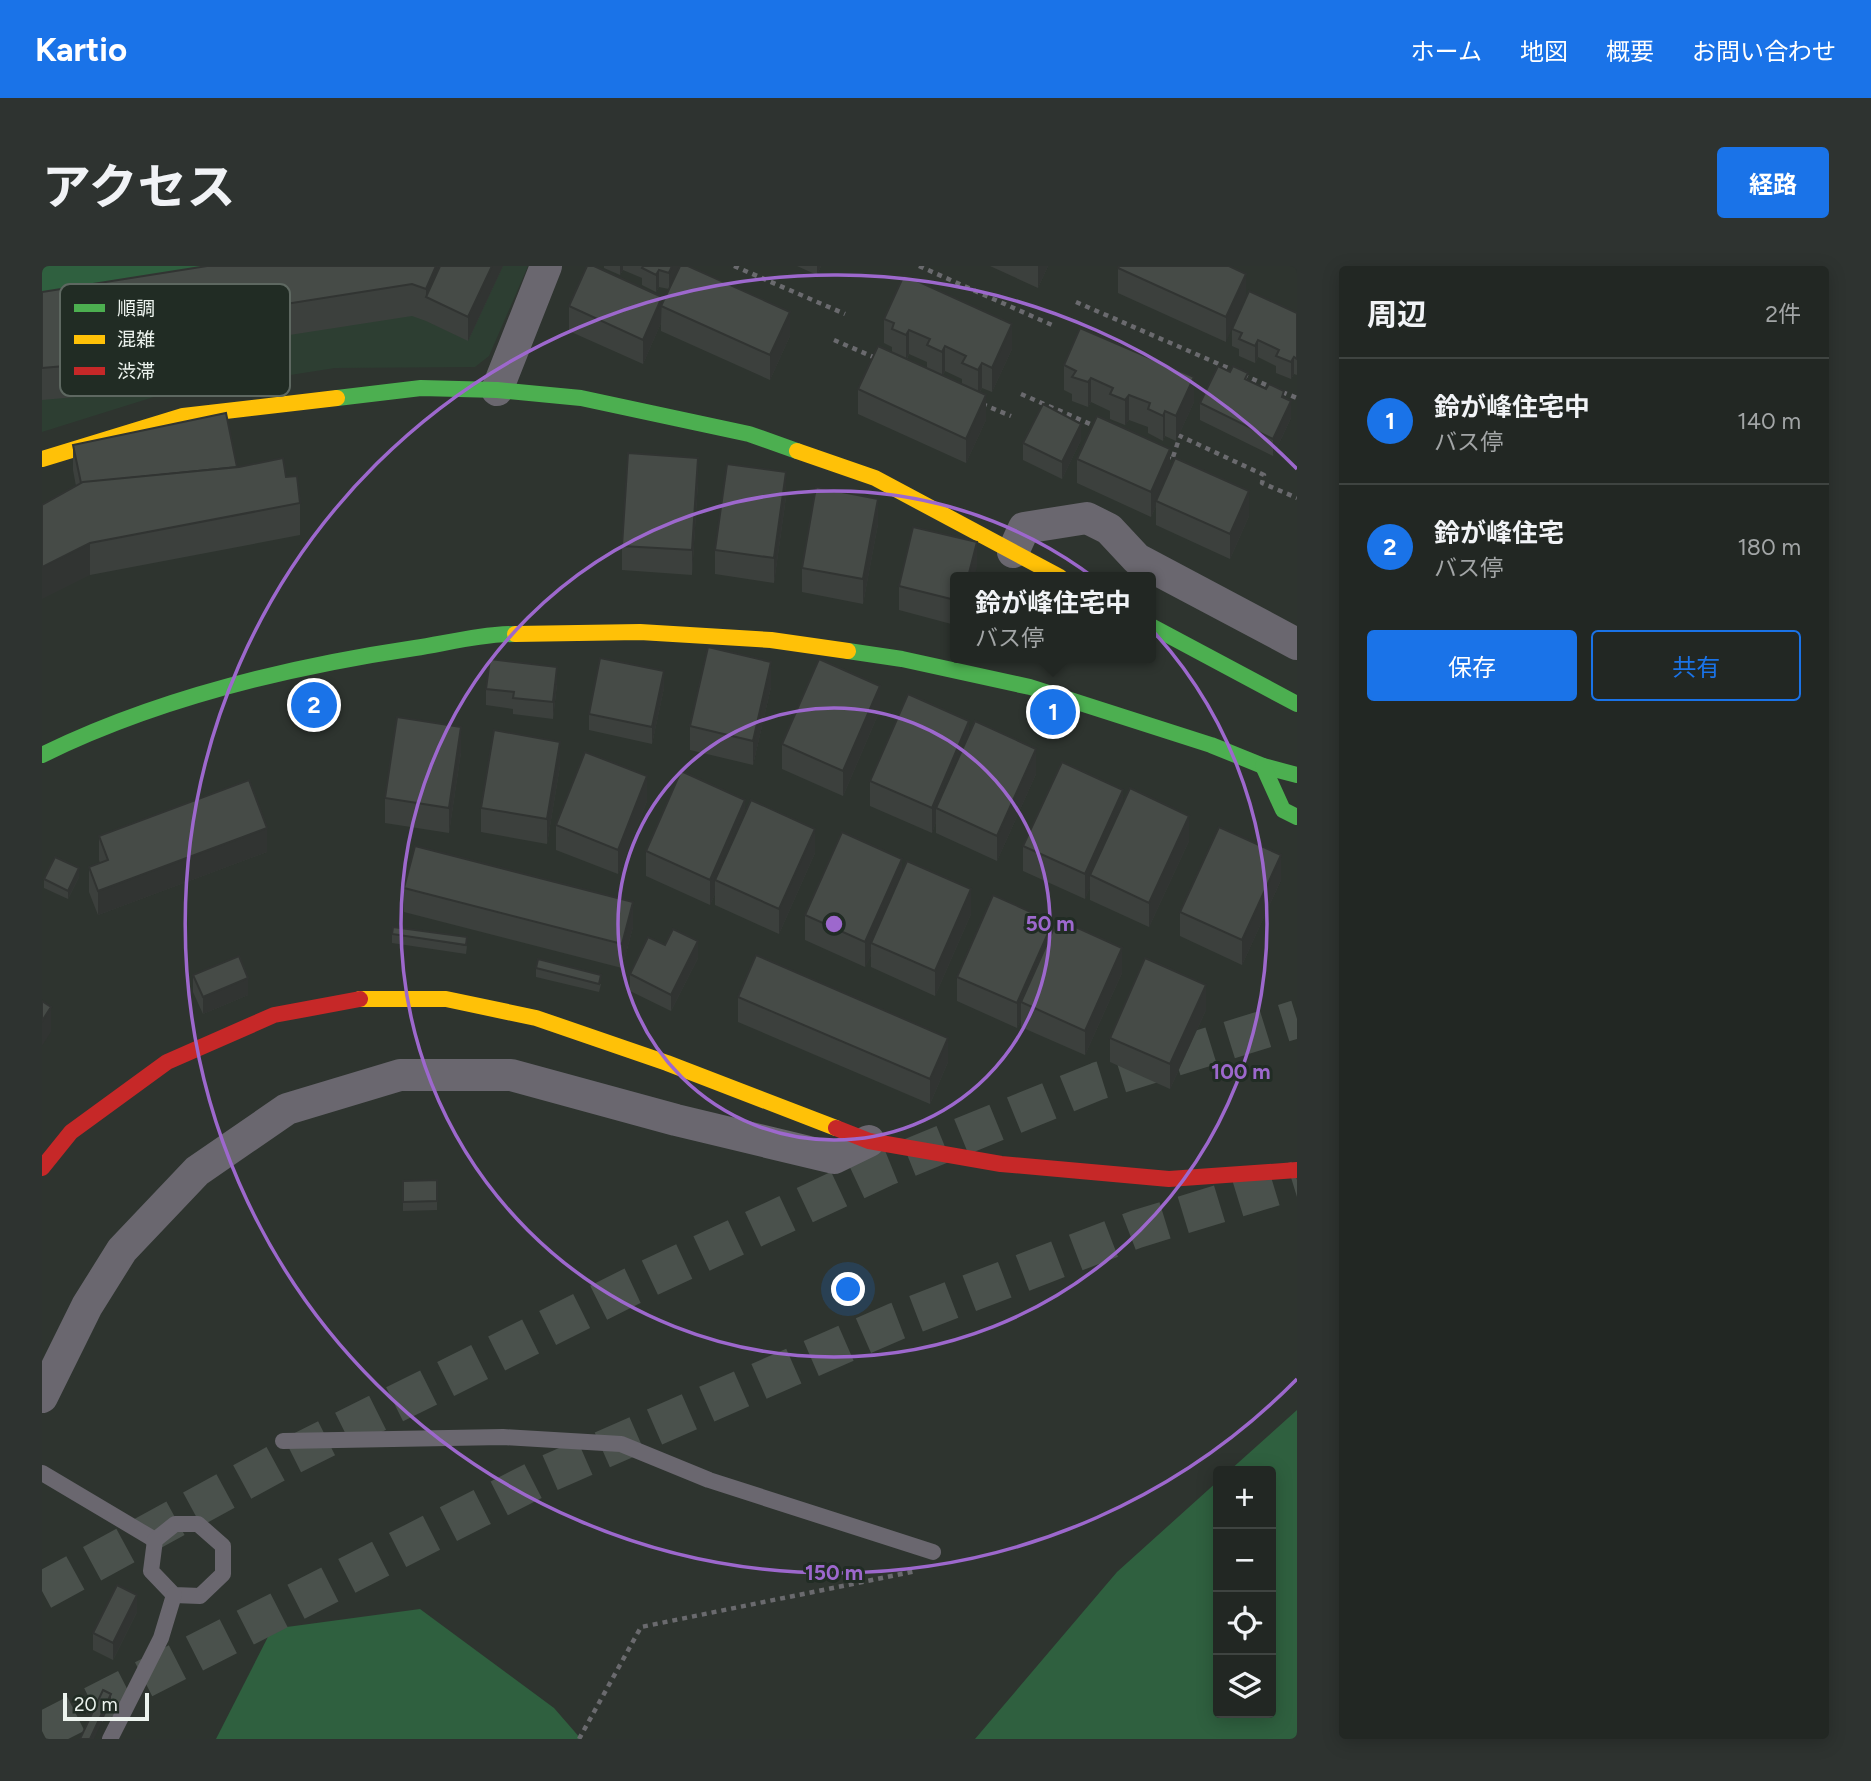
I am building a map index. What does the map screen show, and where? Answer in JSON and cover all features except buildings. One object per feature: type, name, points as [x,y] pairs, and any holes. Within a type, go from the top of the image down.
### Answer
[{"type":"street","points":[[497,390],[546,266]]},
{"type":"street","points":[[42,460],[183,416],[421,388],[497,390],[581,398],[749,434],[875,478],[1051,572]]},
{"type":"street","points":[[1013,552],[1024,528],[1087,518],[1109,529],[1137,559],[1297,643]]},
{"type":"street","points":[[1156,629],[1297,704]]},
{"type":"street","points":[[42,755],[87,733],[204,692],[362,656],[507,634],[640,632],[771,640],[902,659],[1030,687],[1297,775]]},
{"type":"street","points":[[1263,766],[1283,810],[1297,817]]},
{"type":"street","points":[[42,1168],[71,1132],[167,1062],[274,1015],[353,999],[446,999],[536,1018],[667,1063],[869,1141],[1000,1164],[1169,1179],[1297,1170]]},
{"type":"street","points":[[42,1397],[87,1306],[121,1250],[197,1171],[287,1109],[400,1075],[511,1074],[834,1158],[869,1141]]},
{"type":"lane","points":[[283,1441],[503,1437],[621,1444],[709,1479],[933,1552]]},
{"type":"lane","points":[[42,1473],[155,1540]]},
{"type":"lane","points":[[175,1524],[198,1524],[223,1546],[223,1574],[200,1596],[174,1595],[151,1571],[155,1540],[175,1524]]},
{"type":"lane","points":[[110,1739],[161,1638],[174,1595]]},
{"type":"path","points":[[734,266],[845,314]]},
{"type":"path","points":[[919,266],[1052,326]]},
{"type":"path","points":[[1076,302],[1297,398]]},
{"type":"path","points":[[834,340],[884,362]]},
{"type":"path","points":[[1021,394],[1109,432]]},
{"type":"path","points":[[973,400],[1011,416]]},
{"type":"path","points":[[1160,454],[1172,460],[1180,436],[1264,475],[1262,483],[1297,498]]},
{"type":"path","points":[[579,1739],[641,1627],[929,1568],[933,1552]]},
{"type":"shaded area","points":[[42,266],[528,266],[489,356],[475,367],[335,368],[290,375],[290,284],[60,284],[60,396],[157,396],[42,432]]},
{"type":"green space","points":[[42,266],[248,266],[128,284],[60,284],[60,294],[42,297]]},
{"type":"green space","points":[[1297,1410],[1297,1739],[975,1739],[1117,1572],[1213,1486],[1213,1718],[1276,1718],[1276,1466],[1235,1466]]},
{"type":"green space","points":[[420,1609],[554,1708],[581,1739],[216,1739],[272,1629]]},
{"type":"tunnel","points":[[42,1591],[277,1463],[632,1286],[884,1168],[1098,1081],[1297,1019]]},
{"type":"tunnel","points":[[42,1731],[547,1474],[897,1321],[1137,1229],[1297,1180]]},
{"type":"traffic: fast","points":[[337,398],[421,388],[497,390],[581,398],[749,434],[797,451]]},
{"type":"traffic: fast","points":[[1156,629],[1297,704]]},
{"type":"traffic: fast","points":[[42,755],[131,717],[224,687],[367,656],[477,637],[515,634]]},
{"type":"traffic: fast","points":[[848,651],[902,659],[1030,687],[1297,775]]},
{"type":"traffic: fast","points":[[1263,766],[1283,810],[1297,817]]},
{"type":"traffic: slow","points":[[42,459],[183,416],[337,398]]},
{"type":"traffic: slow","points":[[797,451],[875,478],[1051,572]]},
{"type":"traffic: slow","points":[[515,634],[640,632],[771,640],[848,651]]},
{"type":"traffic: slow","points":[[360,999],[446,999],[536,1018],[667,1063],[836,1128]]},
{"type":"traffic: jam","points":[[42,1168],[71,1132],[167,1062],[274,1015],[360,999]]},
{"type":"traffic: jam","points":[[836,1128],[869,1141],[1001,1164],[1169,1179],[1297,1170]]},
{"type":"place","name":"鈴が峰住宅","points":[[314,705]]},
{"type":"place","name":"鈴が峰住宅中","points":[[1053,712]]}]
